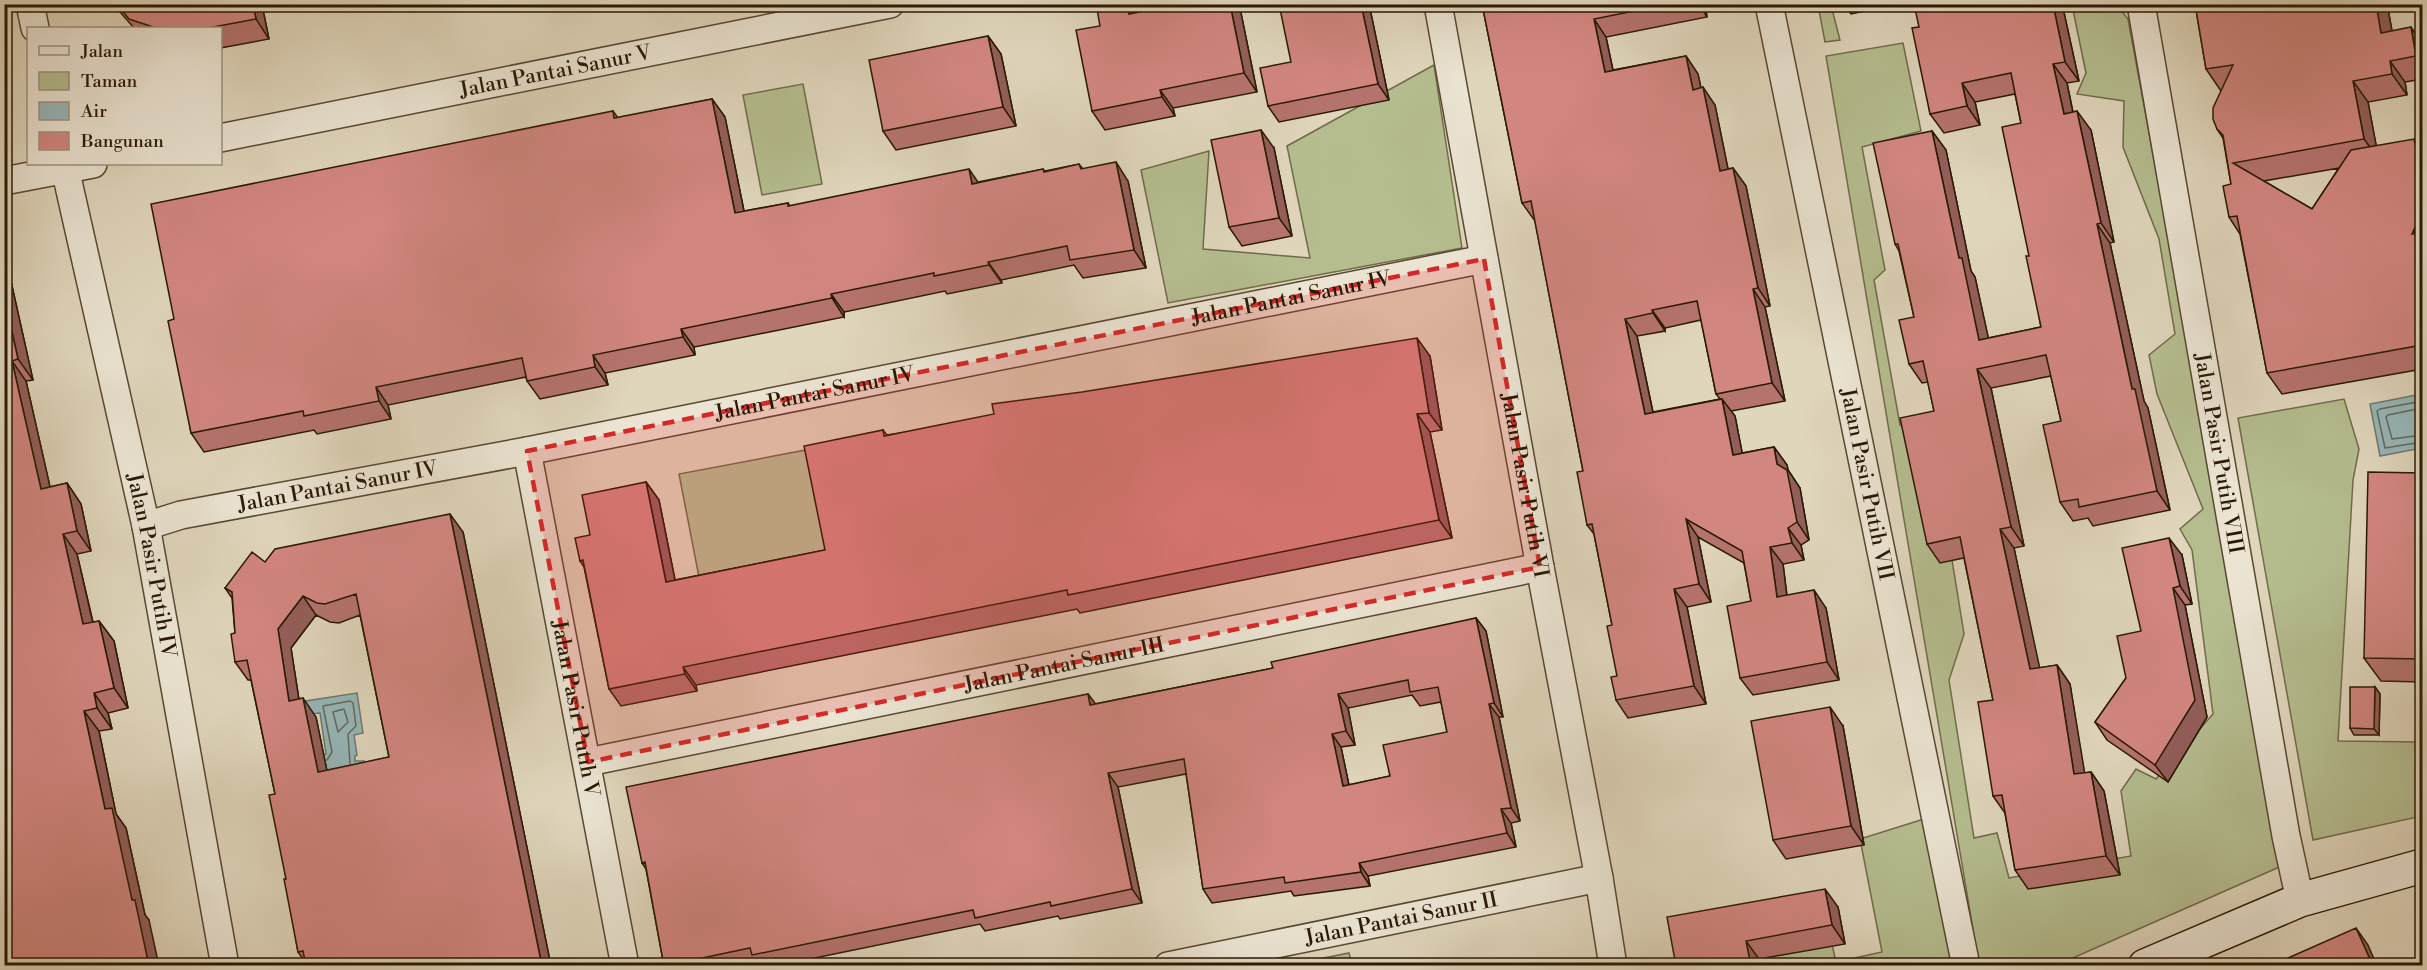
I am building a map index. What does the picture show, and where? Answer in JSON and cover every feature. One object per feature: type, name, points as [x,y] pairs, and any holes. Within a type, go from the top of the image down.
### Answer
[{"type":"street","points":[[30,4],[35,27]]},
{"type":"street","name":"Jalan Pantai Sanur V","points":[[222,138],[890,4]]},
{"type":"street","name":"Jalan Pasir Putih VI","points":[[1438,4],[1599,878],[1613,966]]},
{"type":"street","name":"Jalan Pasir Putih VII","points":[[1769,4],[1966,966]]},
{"type":"street","name":"Jalan Pasir Putih VIII","points":[[2141,4],[2286,836],[2300,900]]},
{"type":"street","points":[[4,181],[64,166]]},
{"type":"street","name":"Jalan Pasir Putih IV","points":[[64,166],[146,526],[225,966]]},
{"type":"street","name":"Jalan Pantai Sanur IV","points":[[146,526],[181,515],[527,451],[1484,259]]},
{"type":"street","name":"Jalan Pasir Putih V","points":[[527,451],[625,966]]},
{"type":"street","name":"Jalan Pantai Sanur III","points":[[588,762],[1540,567]]},
{"type":"street","points":[[2145,966],[2300,900],[2422,866]]},
{"type":"street","name":"Jalan Pantai Sanur II","points":[[1168,966],[1599,878]]},
{"type":"highlighted area","points":[[1484,259],[1540,567],[588,762],[527,451]]},
{"type":"green space","points":[[1818,5],[1831,5],[1840,40],[1825,42]]},
{"type":"green space","points":[[2072,5],[2117,5],[2128,19],[2284,865],[2057,965],[1979,965],[1826,56],[1903,43],[1921,131],[1862,147],[1885,270],[1874,280],[1900,425],[1913,424],[1952,560],[1964,634],[1949,680],[1974,838],[1997,833],[2009,878],[2131,856],[2121,791],[2136,769],[2156,779],[2213,714],[2192,550],[2180,529],[2203,509],[2157,394],[2149,355],[2175,334],[2159,239],[2123,147],[2124,101],[2077,94],[2086,73]]},
{"type":"green space","points":[[1434,65],[1462,248],[1168,303],[1141,170],[1209,151],[1203,249],[1310,258],[1287,146]]},
{"type":"green space","points":[[803,84],[822,184],[762,195],[743,95]]},
{"type":"green space","points":[[2344,399],[2359,449],[2353,480],[2338,741],[2422,742],[2422,816],[2313,840],[2238,418]]},
{"type":"green space","points":[[806,450],[826,552],[699,577],[679,474]]},
{"type":"green space","points":[[1924,819],[1954,965],[1770,966],[1777,946],[1830,935],[1836,962],[1882,952],[1860,839]]},
{"type":"green space","points":[[1349,953],[1352,965],[1289,965]]},
{"type":"water","points":[[2422,394],[2422,448],[2380,456],[2370,404]]},
{"type":"water","points":[[357,693],[363,733],[354,735],[357,755],[355,761],[364,761],[366,774],[318,781],[314,756],[326,754],[320,713],[308,714],[306,701]]},
{"type":"building","points":[[117,4],[253,4],[256,19],[213,27],[153,27],[129,19]]},
{"type":"building","points":[[1127,4],[1129,14],[1179,4],[1230,4],[1244,73],[1160,90],[1162,97],[1092,111],[1076,30],[1100,26],[1097,9]]},
{"type":"building","points":[[1279,4],[1361,4],[1378,84],[1268,106],[1260,68],[1291,62]]},
{"type":"building","points":[[1482,4],[1669,4],[1594,19],[1605,72],[1686,56],[1693,90],[1703,87],[1720,171],[1733,168],[1758,288],[1753,289],[1772,383],[1716,394],[1697,301],[1652,310],[1653,313],[1625,319],[1645,414],[1722,399],[1733,455],[1774,447],[1777,464],[1787,470],[1797,522],[1788,528],[1792,543],[1770,547],[1777,597],[1814,590],[1827,662],[1740,678],[1727,606],[1751,601],[1742,551],[1686,519],[1699,584],[1674,589],[1694,686],[1616,700],[1611,677],[1617,676],[1607,626],[1612,625],[1592,524],[1587,525],[1577,472],[1583,471],[1531,201],[1522,203]]},
{"type":"building","points":[[1914,4],[1945,4],[1945,6],[1954,4],[2053,4],[2065,62],[2053,64],[2064,114],[2077,111],[2101,223],[2097,224],[2132,389],[2135,389],[2157,491],[2079,507],[2078,499],[2060,502],[2043,425],[2061,421],[2046,355],[1977,369],[2011,527],[2000,529],[2030,669],[2057,665],[2074,774],[2091,772],[2106,856],[2015,870],[2002,795],[1993,796],[1978,702],[1993,700],[1960,537],[1927,544],[1900,418],[1934,411],[1923,361],[1909,364],[1899,320],[1914,317],[1873,143],[1932,131],[1979,340],[2041,327],[2026,256],[2029,256],[2002,127],[2021,123],[2011,73],[1962,83],[1967,106],[1930,114],[1912,28],[1919,27]]},
{"type":"building","points":[[2195,4],[2376,4],[2381,33],[2411,27],[2416,56],[2390,61],[2392,74],[2353,81],[2364,139],[2233,163],[2312,209],[2351,150],[2414,139],[2418,158],[2422,161],[2422,212],[2412,234],[2422,232],[2422,345],[2267,373],[2237,216],[2229,217],[2223,186],[2231,184],[2223,135],[2217,129],[2213,119],[2213,108],[2233,65],[2206,69]]},
{"type":"building","points":[[988,36],[1003,107],[883,131],[869,60]]},
{"type":"building","points":[[712,99],[735,213],[788,203],[788,206],[969,169],[972,184],[1043,169],[1044,172],[1079,164],[1081,169],[1116,162],[1134,250],[1070,260],[1067,246],[988,262],[989,265],[934,276],[934,273],[831,294],[832,298],[681,329],[683,337],[593,355],[595,367],[527,381],[522,358],[376,387],[379,401],[304,416],[303,411],[191,433],[168,321],[174,319],[151,204],[613,111],[614,118]]},
{"type":"building","points":[[1261,130],[1279,218],[1229,227],[1211,140]]},
{"type":"building","points":[[4,296],[18,359],[12,361],[41,489],[67,483],[77,531],[63,534],[83,624],[99,621],[114,688],[94,693],[97,708],[84,711],[105,809],[112,808],[149,966],[7,966],[4,956],[4,830],[8,830],[4,812]]},
{"type":"building","points":[[1417,338],[1429,413],[1417,414],[1439,520],[1068,595],[1067,590],[683,667],[685,674],[609,689],[583,560],[580,561],[575,538],[590,535],[582,495],[646,482],[666,582],[825,550],[804,446],[883,430],[884,436],[994,414],[992,404],[1082,392]]},
{"type":"building","points":[[2368,472],[2422,473],[2422,659],[2364,658]]},
{"type":"building","points":[[450,514],[542,966],[306,966],[303,951],[298,952],[269,795],[275,794],[247,660],[235,662],[231,634],[235,633],[232,592],[225,588],[252,552],[265,562],[275,549]],"holes":[[[356,594],[389,757],[318,772],[303,698],[289,701],[278,629],[303,596],[325,604]]]},
{"type":"building","points":[[2169,538],[2180,586],[2173,588],[2195,700],[2155,765],[2095,722],[2126,678],[2117,636],[2141,631],[2122,548]]},
{"type":"building","points":[[1476,618],[1494,703],[1489,704],[1511,808],[1501,809],[1507,833],[1359,863],[1361,872],[1285,883],[1284,877],[1203,889],[1184,759],[1108,773],[1132,889],[1051,906],[1050,902],[975,918],[973,910],[752,955],[750,948],[697,959],[698,966],[664,966],[645,862],[642,863],[626,787],[1088,694],[1090,705],[1273,668],[1271,662]],"holes":[[[1408,680],[1410,692],[1438,687],[1447,732],[1383,745],[1390,776],[1343,786],[1332,734],[1346,731],[1338,694]]]},
{"type":"building","points":[[2350,687],[2375,687],[2374,729],[2350,728]]},
{"type":"building","points":[[1830,707],[1851,826],[1773,840],[1751,721]]},
{"type":"building","points":[[1825,889],[1832,925],[1746,941],[1751,966],[1676,966],[1667,917]]},
{"type":"building","points":[[2356,928],[2373,966],[2270,966]]},
{"type":"building","points":[[1555,961],[1556,966],[1529,966]]}]
